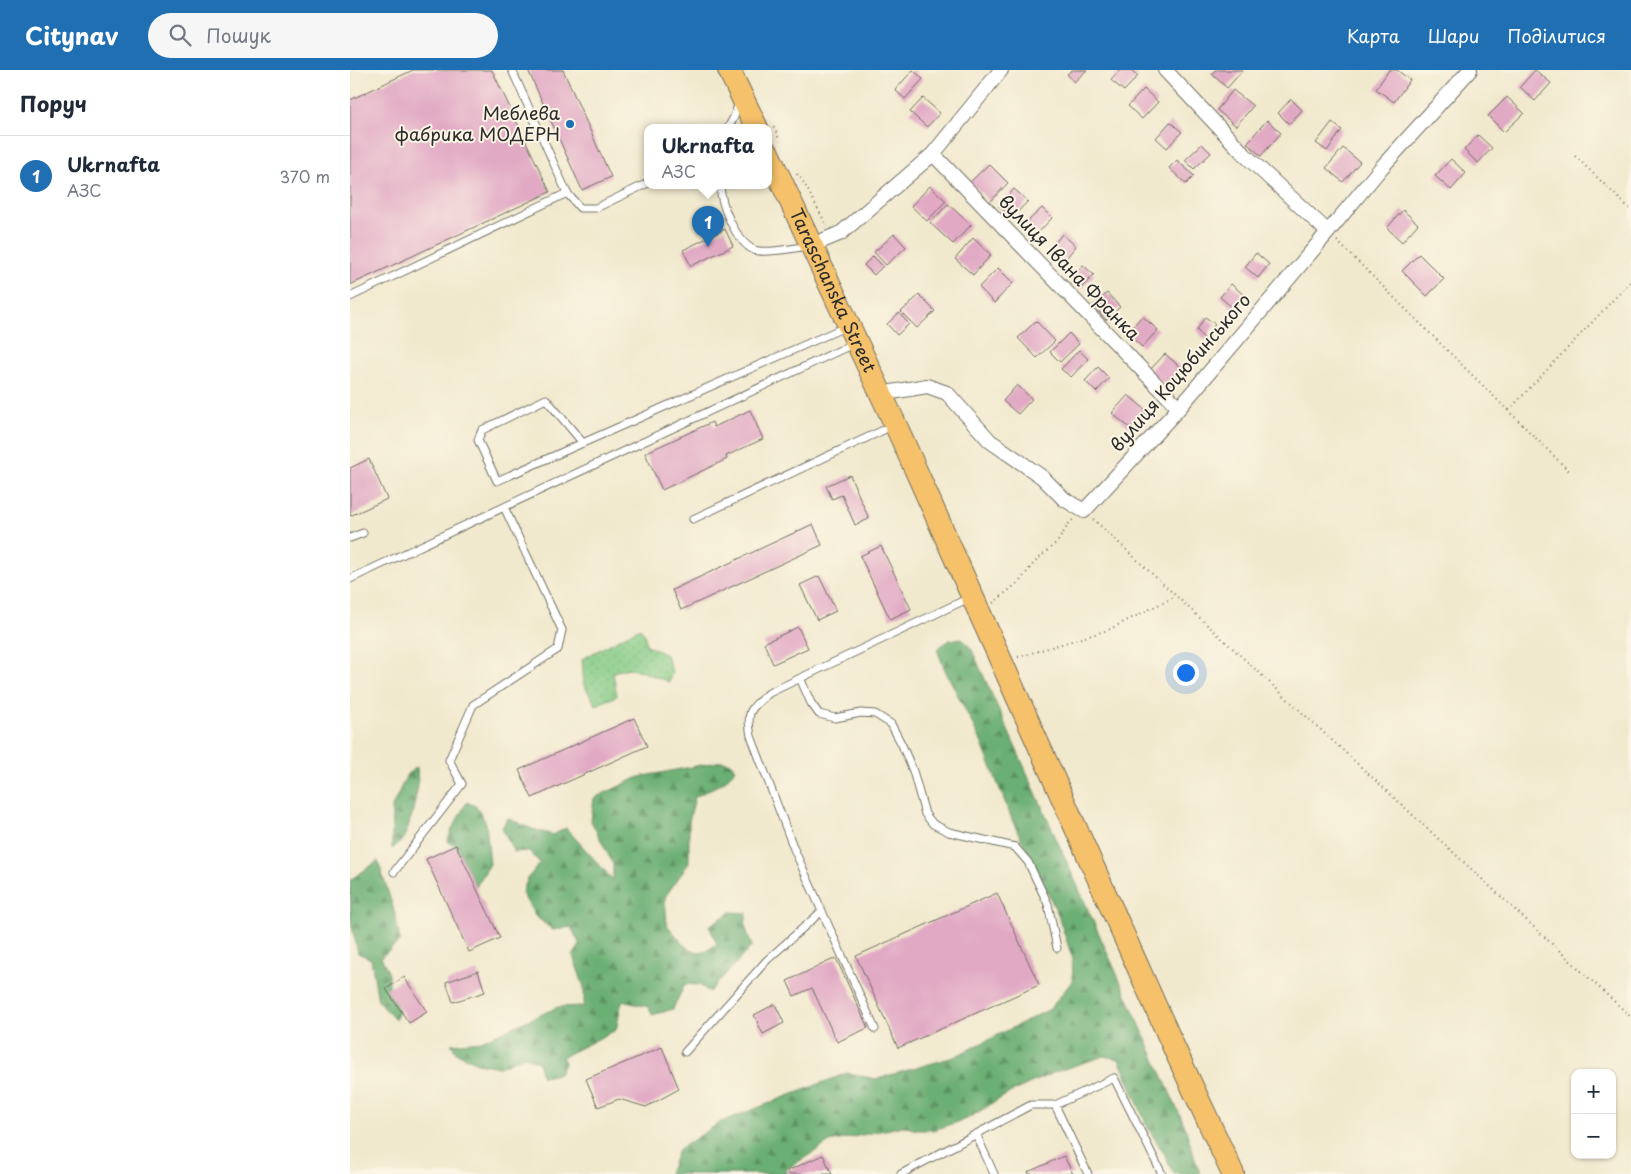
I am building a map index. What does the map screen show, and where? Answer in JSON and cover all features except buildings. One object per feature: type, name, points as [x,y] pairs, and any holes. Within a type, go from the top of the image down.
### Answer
[{"type":"main road","points":[[729,70],[755,124]]},
{"type":"main road","name":"Taraschanska Street","points":[[772,162],[896,426],[1175,1050],[1233,1174]]},
{"type":"street","points":[[810,246],[841,234],[933,154],[1001,70]]},
{"type":"street","points":[[1165,70],[1245,155],[1328,232]]},
{"type":"street","name":"вулиця Коцюбинського","points":[[1084,511],[1178,408],[1380,168],[1470,70]]},
{"type":"street","name":"вулиця Івана Франка","points":[[933,154],[1178,408]]},
{"type":"street","points":[[880,394],[926,386],[947,392],[990,441],[1042,477],[1064,498],[1084,511]]},
{"type":"lane","points":[[512,70],[568,193],[580,208],[596,208],[644,185]]},
{"type":"lane","points":[[730,124],[741,95]]},
{"type":"lane","points":[[721,189],[732,226],[754,250],[810,246]]},
{"type":"lane","points":[[350,297],[568,193]]},
{"type":"lane","points":[[583,443],[546,399],[482,430],[478,440],[497,481],[583,443],[852,334]]},
{"type":"lane","points":[[350,579],[504,507],[852,334]]},
{"type":"lane","points":[[692,519],[896,426]]},
{"type":"lane","points":[[394,872],[462,784],[449,760],[473,705],[558,649],[562,630],[504,507]]},
{"type":"lane","points":[[350,538],[363,533]]},
{"type":"lane","points":[[875,1029],[794,849],[751,736],[748,719],[752,707],[769,693],[975,604]]},
{"type":"lane","points":[[800,678],[811,703],[819,714],[835,718],[861,713],[875,714],[891,724],[913,771],[925,814],[934,824],[949,832],[1015,847],[1028,862],[1048,904],[1057,948]]},
{"type":"lane","points":[[685,1052],[767,960],[822,911]]},
{"type":"lane","points":[[901,1174],[1031,1105],[1055,1105],[1114,1078],[1162,1174]]},
{"type":"lane","points":[[1055,1105],[1088,1174]]},
{"type":"lane","points":[[976,1134],[994,1174]]},
{"type":"path","points":[[1575,156],[1631,210]]},
{"type":"path","points":[[1328,232],[1570,472]]},
{"type":"path","points":[[1509,410],[1631,281]]},
{"type":"path","points":[[975,604],[997,600],[1020,581],[1034,563],[1058,541],[1070,522],[1084,511],[1631,1017]]},
{"type":"path","points":[[1001,662],[1108,630],[1176,596]]},
{"type":"green space","points":[[640,628],[645,635],[646,645],[666,655],[672,671],[669,682],[629,668],[613,672],[617,696],[596,705],[584,685],[582,659]]},
{"type":"green space","points":[[962,638],[972,650],[1184,1124],[1200,1174],[1174,1174],[1165,1155],[1148,1128],[1119,1059],[1104,1056],[1055,1072],[1011,1092],[967,1119],[934,1130],[917,1130],[903,1126],[830,1142],[785,1170],[786,1174],[669,1174],[678,1150],[721,1122],[847,1073],[876,1079],[954,1057],[1050,1009],[1073,980],[1072,957],[1057,912],[1013,822],[980,739],[944,668],[937,649],[949,640]]},
{"type":"green space","points":[[722,761],[731,763],[735,770],[724,782],[695,797],[689,821],[689,863],[665,897],[667,925],[688,949],[702,953],[717,944],[709,926],[731,912],[747,913],[745,926],[752,946],[709,992],[700,985],[685,984],[673,1009],[652,1015],[649,1007],[622,1001],[616,1030],[562,1057],[565,1062],[559,1074],[542,1077],[538,1062],[525,1056],[499,1067],[477,1063],[457,1053],[451,1044],[481,1041],[558,1007],[584,1006],[584,987],[573,956],[580,945],[571,927],[553,930],[535,916],[522,893],[528,878],[540,863],[529,851],[514,852],[502,828],[507,818],[532,829],[553,835],[566,828],[613,880],[613,864],[591,821],[594,798],[639,777]]},
{"type":"green space","points":[[417,767],[418,786],[412,815],[404,839],[392,849],[392,807],[407,774]]},
{"type":"green space","points":[[467,802],[477,807],[486,823],[490,864],[476,887],[456,845],[447,842]]},
{"type":"green space","points":[[378,861],[394,910],[400,941],[381,957],[389,974],[389,992],[399,1012],[395,1020],[378,1001],[371,959],[358,953],[351,923],[350,880]]},
{"type":"place","name":"Меблева фабрика МОДЕРН","points":[[570,124]]},
{"type":"place","name":"Ukrnafta","points":[[708,247]]}]
